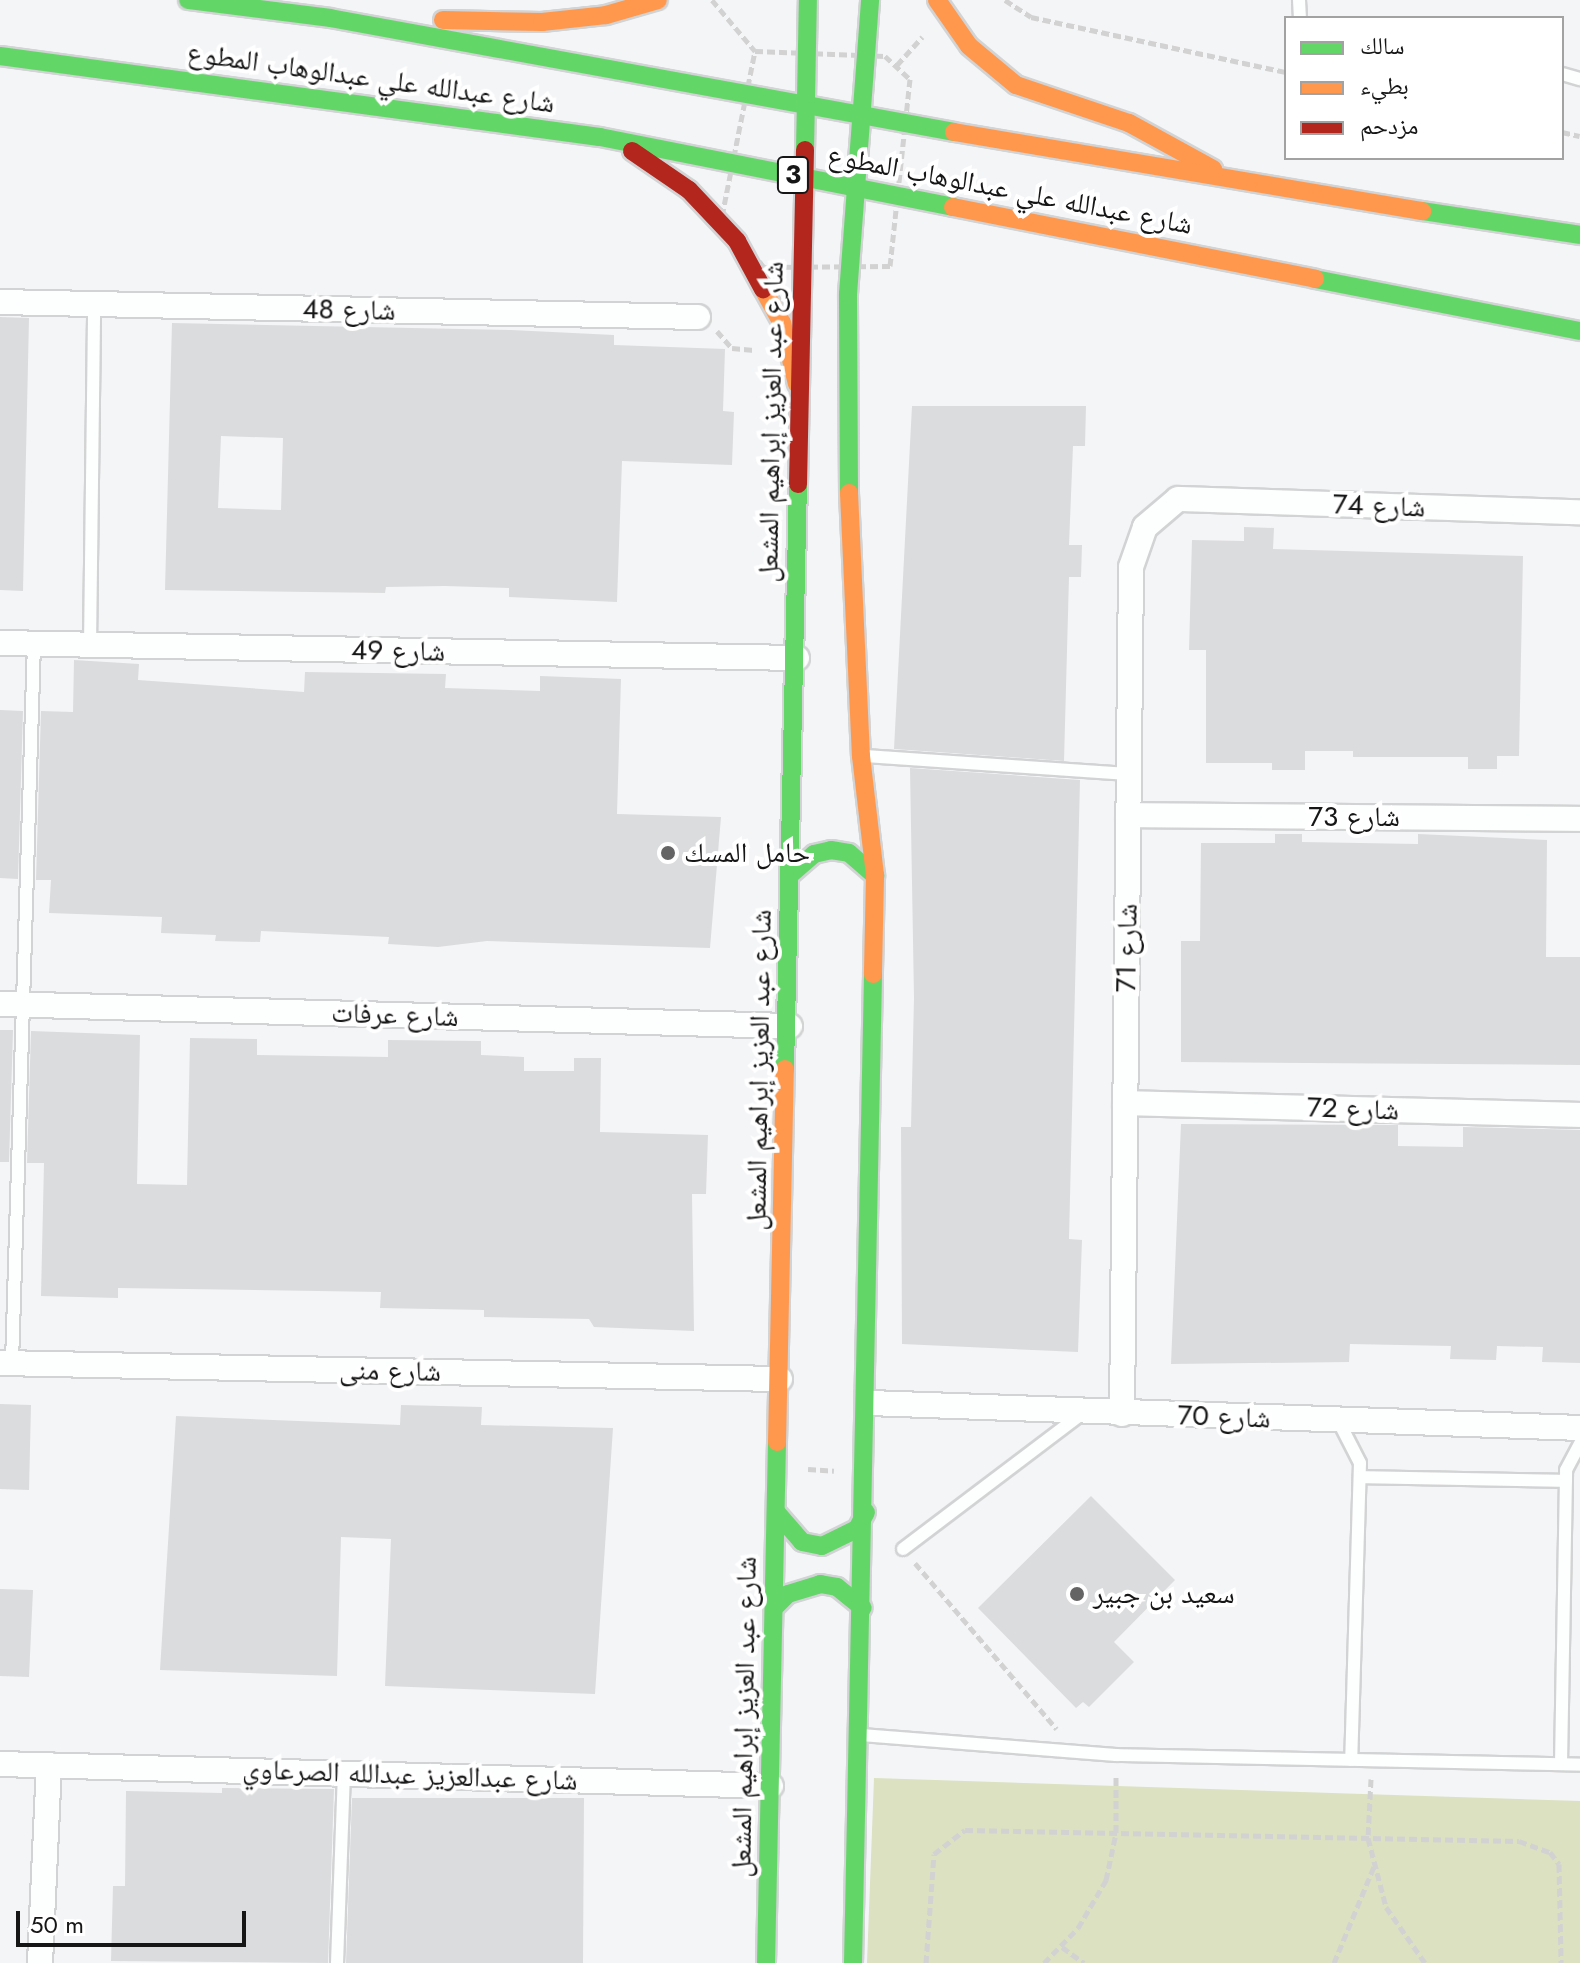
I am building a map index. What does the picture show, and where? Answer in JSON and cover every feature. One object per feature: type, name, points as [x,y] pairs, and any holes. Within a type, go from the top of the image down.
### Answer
[{"type":"main road","name":"شارع عبدالله علي عبدالوهاب المطوع","points":[[188,0],[330,18],[1236,183],[1580,235]]},
{"type":"main road","points":[[330,18],[542,22],[606,15],[658,0]]},
{"type":"main road","name":"شارع عبد العزيز إبراهيم المشعل","points":[[766,1963],[790,1026],[790,875],[797,658],[797,384],[808,0]]},
{"type":"main road","points":[[853,1963],[869,1403],[875,876],[861,756],[849,484],[848,294],[870,0]]},
{"type":"main road","points":[[937,0],[969,46],[1016,85],[1129,123],[1236,183]]},
{"type":"main road","name":"شارع عبدالله علي عبدالوهاب المطوع","points":[[0,56],[600,137],[1580,331]]},
{"type":"main road","points":[[600,137],[661,169],[714,214],[755,267],[791,353],[797,384]]},
{"type":"main road","points":[[790,875],[814,854],[831,850],[849,853],[875,876]]},
{"type":"main road","points":[[777,1513],[794,1536],[822,1546],[857,1529],[866,1512]]},
{"type":"main road","points":[[776,1606],[788,1594],[820,1584],[837,1587],[863,1608]]},
{"type":"street","name":"شارع 48","points":[[0,302],[698,317]]},
{"type":"street","name":"شارع 74","points":[[1178,499],[1580,512]]},
{"type":"street","name":"شارع 71","points":[[1122,1414],[1131,567],[1145,527],[1178,499]]},
{"type":"street","name":"شارع 49","points":[[0,643],[797,658]]},
{"type":"street","name":"شارع 73","points":[[1128,815],[1580,819]]},
{"type":"street","name":"شارع عرفات","points":[[11,1004],[790,1026]]},
{"type":"street","name":"شارع 72","points":[[1125,1103],[1580,1115]]},
{"type":"street","name":"شارع منى","points":[[6,1363],[780,1379]]},
{"type":"street","name":"شارع 70","points":[[869,1403],[1083,1413],[1580,1428]]},
{"type":"street","name":"شارع عبدالعزيز عبدالله الصرعاوي","points":[[0,1764],[771,1786]]},
{"type":"street","points":[[40,1963],[49,1765]]},
{"type":"lane","points":[[90,645],[94,304]]},
{"type":"lane","points":[[6,1363],[11,1004],[34,644]]},
{"type":"lane","points":[[861,756],[1129,774]]},
{"type":"lane","points":[[903,1549],[1083,1413]]},
{"type":"lane","points":[[1338,1420],[1358,1449],[1360,1477],[1351,1760]]},
{"type":"lane","points":[[1561,1764],[1566,1481],[1580,1444]]},
{"type":"lane","points":[[1360,1477],[1566,1481]]},
{"type":"lane","points":[[858,1734],[1116,1755],[1580,1765]]},
{"type":"lane","points":[[337,1963],[344,1774]]},
{"type":"path","points":[[712,0],[755,51]]},
{"type":"path","points":[[1005,0],[1031,17],[1284,72]]},
{"type":"path","points":[[698,317],[732,348],[791,353]]},
{"type":"path","points":[[778,1466],[867,1473]]},
{"type":"path","points":[[903,1549],[1077,1752]]},
{"type":"path","points":[[1044,1963],[1062,1947],[1106,1880],[1116,1833],[1116,1755]]},
{"type":"path","points":[[1372,1760],[1368,1838],[1386,1907],[1425,1963]]},
{"type":"path","points":[[926,1963],[929,1871],[941,1843],[965,1830],[1519,1841],[1550,1852],[1563,1878],[1561,1963]]},
{"type":"path","points":[[1334,1963],[1375,1863]]},
{"type":"path","points":[[1062,1947],[1084,1963]]},
{"type":"green space","points":[[874,1778],[1580,1801],[1580,1963],[867,1963]]},
{"type":"building","points":[[0,317],[29,318],[23,591],[0,590]]},
{"type":"building","points":[[172,323],[511,330],[614,335],[614,345],[725,349],[723,411],[734,412],[732,465],[622,461],[617,602],[509,597],[509,588],[445,586],[386,587],[385,593],[165,590]],"holes":[[[221,436],[283,438],[281,510],[218,508]]]},
{"type":"building","points":[[912,406],[1086,406],[1085,446],[1073,446],[1069,545],[1082,545],[1081,577],[1069,577],[1064,761],[894,749]]},
{"type":"building","points":[[1244,527],[1274,528],[1273,549],[1523,556],[1519,756],[1497,756],[1497,769],[1468,769],[1468,757],[1353,757],[1353,751],[1305,751],[1305,770],[1272,770],[1272,763],[1206,763],[1206,650],[1189,650],[1192,540],[1244,541]]},
{"type":"building","points":[[74,660],[139,664],[138,680],[304,692],[305,672],[446,674],[445,688],[540,691],[540,676],[621,679],[617,814],[721,817],[710,948],[487,941],[438,947],[388,944],[389,937],[261,931],[260,942],[215,941],[216,935],[161,933],[162,917],[49,913],[51,880],[36,880],[41,711],[73,712]]},
{"type":"building","points":[[0,710],[23,711],[18,879],[0,878]]},
{"type":"building","points":[[910,768],[1080,780],[1069,1239],[1082,1240],[1078,1352],[902,1344],[901,1127],[911,1127],[914,998]]},
{"type":"building","points":[[1275,834],[1302,834],[1302,842],[1418,844],[1418,834],[1547,840],[1546,957],[1580,957],[1580,1065],[1181,1062],[1181,941],[1200,941],[1201,843],[1275,843]]},
{"type":"building","points":[[0,1030],[13,1030],[9,1162],[0,1162]]},
{"type":"building","points":[[31,1031],[140,1035],[137,1184],[187,1185],[190,1038],[257,1039],[257,1055],[388,1057],[388,1040],[481,1041],[481,1055],[524,1057],[524,1071],[574,1071],[574,1058],[601,1058],[600,1132],[708,1135],[706,1194],[692,1194],[694,1331],[594,1327],[589,1319],[484,1317],[484,1310],[380,1308],[381,1292],[118,1288],[118,1298],[41,1296],[44,1163],[27,1163]]},
{"type":"building","points":[[1181,1124],[1398,1125],[1398,1146],[1463,1147],[1463,1127],[1580,1130],[1580,1363],[1542,1362],[1543,1347],[1497,1346],[1496,1360],[1450,1359],[1451,1346],[1350,1344],[1349,1362],[1171,1364]]},
{"type":"building","points":[[0,1404],[31,1405],[29,1490],[0,1489]]},
{"type":"building","points":[[401,1405],[482,1407],[481,1425],[613,1428],[595,1694],[385,1686],[391,1539],[341,1537],[337,1676],[160,1670],[176,1416],[400,1425]]},
{"type":"building","name":"سعيد بن جبير","points":[[1091,1496],[1175,1580],[1114,1642],[1134,1662],[1089,1707],[1083,1702],[1076,1708],[978,1608]]},
{"type":"building","points":[[0,1589],[33,1590],[29,1677],[0,1676]]},
{"type":"building","points":[[222,1788],[334,1789],[328,1963],[111,1961],[113,1886],[125,1886],[126,1791],[222,1793]]},
{"type":"building","points":[[352,1798],[584,1798],[583,1963],[346,1963]]},
{"type":"traffic: fast","points":[[188,0],[330,18],[954,132]]},
{"type":"traffic: fast","points":[[805,150],[808,0]]},
{"type":"traffic: fast","points":[[849,493],[848,294],[870,0]]},
{"type":"traffic: fast","points":[[0,56],[600,137],[953,207]]},
{"type":"traffic: fast","points":[[1422,211],[1580,235]]},
{"type":"traffic: fast","points":[[1315,279],[1580,331]]},
{"type":"traffic: fast","points":[[785,1069],[798,484]]},
{"type":"traffic: fast","points":[[790,875],[814,854],[831,850],[849,853],[875,876]]},
{"type":"traffic: fast","points":[[853,1963],[873,974]]},
{"type":"traffic: fast","points":[[766,1963],[777,1442]]},
{"type":"traffic: fast","points":[[777,1513],[802,1542],[822,1546],[857,1529],[866,1512]]},
{"type":"traffic: fast","points":[[776,1606],[788,1594],[820,1584],[837,1587],[863,1608]]},
{"type":"traffic: slow","points":[[443,20],[542,22],[606,15],[658,0]]},
{"type":"traffic: slow","points":[[937,0],[969,46],[1016,85],[1129,123],[1213,169]]},
{"type":"traffic: slow","points":[[954,132],[1422,211]]},
{"type":"traffic: slow","points":[[953,207],[1315,279]]},
{"type":"traffic: slow","points":[[763,289],[782,323],[797,384]]},
{"type":"traffic: slow","points":[[849,493],[861,756],[875,876],[873,974]]},
{"type":"traffic: slow","points":[[777,1442],[785,1069]]},
{"type":"traffic: jam","points":[[798,484],[805,150]]},
{"type":"traffic: jam","points":[[632,151],[689,190],[737,241],[763,289]]},
{"type":"place","name":"حامل المسك","points":[[668,853]]},
{"type":"place","name":"سعيد بن جبير","points":[[1077,1594]]}]
